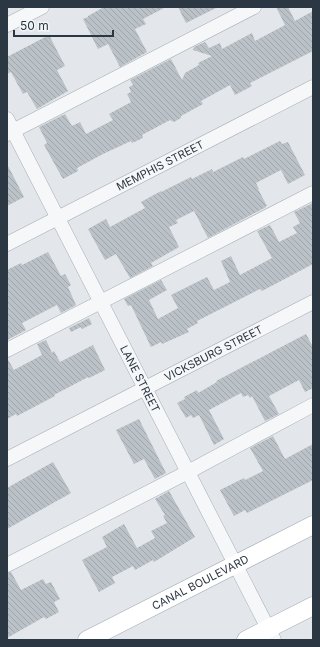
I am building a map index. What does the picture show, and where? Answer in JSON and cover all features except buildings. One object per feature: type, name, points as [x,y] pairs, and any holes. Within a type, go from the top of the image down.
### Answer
[{"type":"main road","name":"CANAL BOULEVARD","points":[[87,640],[313,525]]},
{"type":"main road","points":[[246,640],[271,634],[313,606]]},
{"type":"street","points":[[7,25],[42,7]]},
{"type":"street","points":[[9,128],[254,7]]},
{"type":"street","name":"MEMPHIS STREET","points":[[7,244],[313,87]]},
{"type":"street","name":"LANE STREET","points":[[9,128],[58,218],[271,634]]},
{"type":"street","points":[[7,350],[313,193]]},
{"type":"street","name":"VICKSBURG STREET","points":[[7,459],[313,302]]},
{"type":"street","points":[[7,565],[188,472],[313,405]]}]
